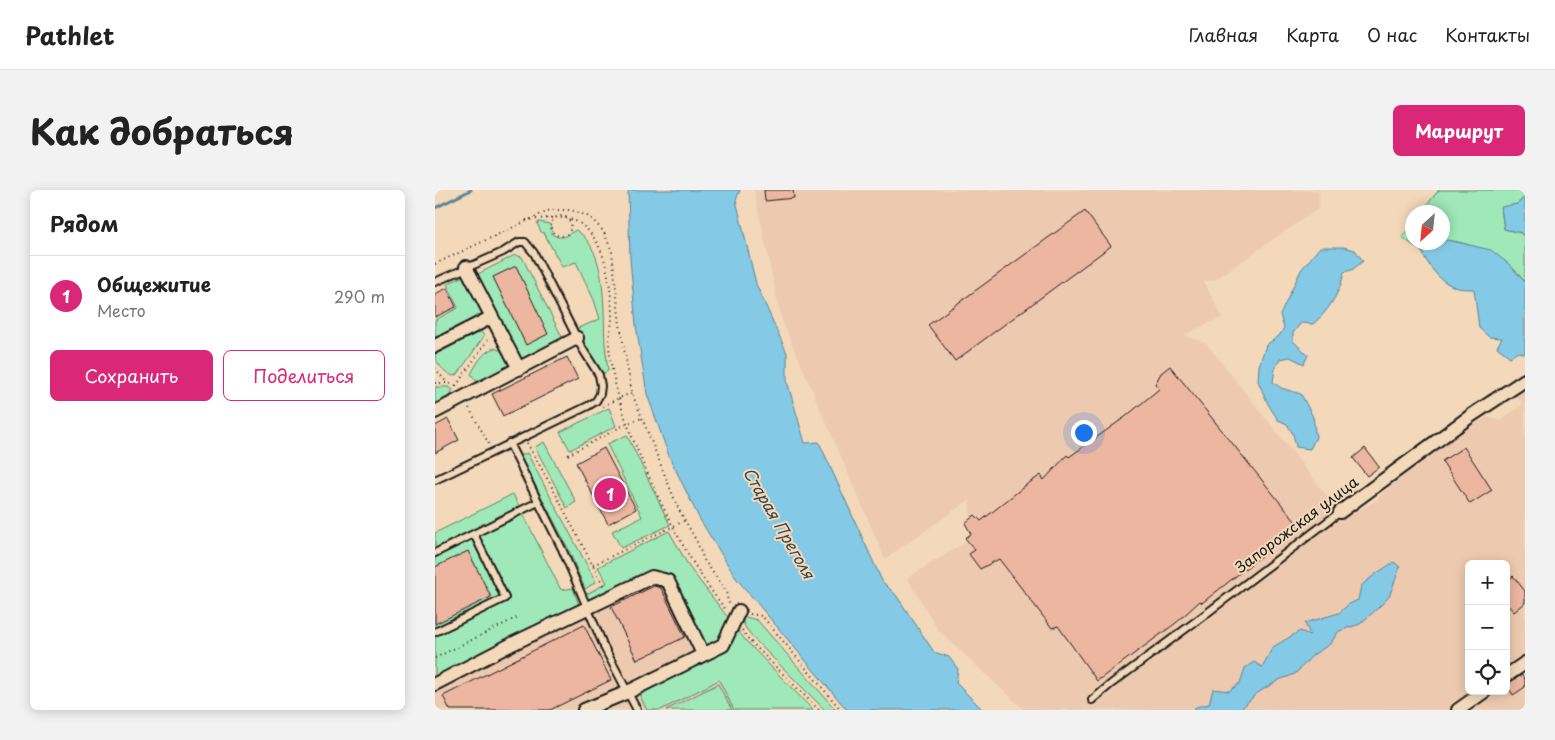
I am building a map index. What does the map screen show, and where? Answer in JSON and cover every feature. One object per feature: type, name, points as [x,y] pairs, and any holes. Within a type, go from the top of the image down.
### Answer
[{"type":"street","points":[[466,266],[519,368]]},
{"type":"street","points":[[435,346],[495,322]]},
{"type":"street","points":[[435,412],[577,338]]},
{"type":"street","name":"Запорожская улица","points":[[1341,512],[1472,415],[1525,380]]},
{"type":"street","points":[[435,684],[512,644],[652,577],[668,581],[703,654]]},
{"type":"street","points":[[585,710],[627,692],[723,645],[737,616]]},
{"type":"street","points":[[1510,673],[1525,663]]},
{"type":"street","points":[[1458,710],[1479,695]]},
{"type":"lane","points":[[435,282],[466,266],[503,252],[519,242],[525,242],[534,253],[577,338],[599,375],[601,386],[596,400],[435,480]]},
{"type":"lane","points":[[509,443],[562,550],[603,644],[637,710]]},
{"type":"lane","points":[[435,553],[539,502]]},
{"type":"lane","name":"Запорожская улица","points":[[1092,700],[1341,512]]},
{"type":"lane","points":[[435,632],[505,598],[473,534]]},
{"type":"path","points":[[435,264],[550,210],[571,210],[590,217],[604,232],[612,252],[620,325],[632,393],[684,521],[697,542],[704,560],[726,591],[728,602],[749,640],[819,710]]},
{"type":"path","points":[[560,216],[554,220],[552,226],[553,232],[559,236],[566,235],[570,230],[571,224],[567,218]]},
{"type":"path","points":[[524,221],[560,216],[567,218],[584,225],[596,242],[607,272],[612,319],[609,342],[611,365],[626,424],[673,526],[699,573],[716,597],[737,616],[762,616],[841,710]]},
{"type":"path","points":[[456,386],[495,322]]},
{"type":"path","points":[[435,368],[447,383]]},
{"type":"path","points":[[435,383],[447,383],[456,386],[489,444]]},
{"type":"path","points":[[568,455],[626,424],[642,418]]},
{"type":"path","points":[[524,436],[610,598]]},
{"type":"path","points":[[593,566],[684,521]]},
{"type":"path","points":[[435,658],[520,616]]},
{"type":"shaded area","points":[[754,190],[1319,190],[1319,208],[1215,280],[1204,281],[1222,317],[1184,335],[1206,343],[1340,512],[1337,521],[1375,501],[1401,475],[1457,434],[1488,416],[1500,421],[1523,404],[1515,396],[1525,389],[1525,656],[1510,667],[1510,560],[1465,560],[1465,695],[1510,695],[1510,683],[1525,675],[1525,710],[1024,710],[938,630],[907,578],[972,538],[969,500],[885,559],[781,318]]},
{"type":"shaded area","points":[[671,545],[791,710],[435,710],[435,669],[571,601]]},
{"type":"green space","points":[[1439,190],[1525,190],[1525,197],[1517,204],[1501,208],[1504,229],[1521,233],[1525,238],[1525,282],[1503,261],[1486,252],[1450,241],[1450,205],[1427,205]]},
{"type":"green space","points":[[537,223],[550,224],[552,234],[559,237],[576,230],[586,239],[594,252],[602,282],[608,371],[602,374],[576,329],[600,319],[594,300],[576,262],[562,267],[544,233],[541,232]]},
{"type":"green space","points":[[515,255],[522,257],[564,341],[524,361],[519,359],[476,275]]},
{"type":"green space","points":[[465,275],[484,314],[435,342],[435,320],[458,308],[447,284]]},
{"type":"green space","points":[[480,330],[484,336],[458,374],[453,376],[443,370],[438,364],[435,353]]},
{"type":"green space","points":[[494,348],[502,351],[509,362],[506,368],[477,382],[471,374],[483,355]]},
{"type":"green space","points":[[435,387],[448,387],[453,390],[449,396],[435,403]]},
{"type":"green space","points":[[609,408],[616,426],[570,450],[560,432]]},
{"type":"green space","points":[[627,435],[670,525],[621,548],[612,531],[642,517],[607,444]]},
{"type":"green space","points":[[544,442],[576,502],[567,508],[535,447]]},
{"type":"green space","points":[[527,453],[596,582],[585,589],[568,548],[520,456]]},
{"type":"green space","points":[[513,494],[561,590],[573,588],[580,608],[435,680],[435,533]]},
{"type":"green space","points":[[669,531],[689,567],[729,619],[720,643],[706,647],[670,578],[654,573],[590,604],[585,595],[607,583],[598,567]]},
{"type":"green space","points":[[741,616],[757,620],[836,710],[825,710],[755,640],[745,627]]},
{"type":"green space","points":[[736,628],[746,641],[813,710],[734,710],[719,680],[661,710],[647,710],[641,698],[641,690],[725,649]]},
{"type":"green space","points":[[718,684],[732,710],[666,710]]},
{"type":"water","name":"Старая Преголя","points":[[628,190],[740,190],[736,200],[756,284],[787,353],[787,381],[805,443],[819,442],[882,581],[896,595],[934,652],[949,657],[958,669],[956,683],[983,710],[847,710],[736,578],[699,518],[669,456],[647,394],[636,325],[630,259]]},
{"type":"water","points":[[1525,197],[1525,238],[1521,233],[1504,229],[1501,207],[1517,204]]},
{"type":"water","points":[[1450,240],[1491,250],[1510,265],[1525,282],[1525,354],[1518,352],[1510,357],[1497,347],[1502,338],[1489,337],[1479,328],[1474,289],[1452,286],[1446,282],[1436,274],[1422,252],[1424,250],[1450,250]]},
{"type":"water","points":[[1320,247],[1343,247],[1355,250],[1363,261],[1352,270],[1344,272],[1337,294],[1319,319],[1313,324],[1301,323],[1293,333],[1293,341],[1308,355],[1304,364],[1290,357],[1280,359],[1275,369],[1273,382],[1281,388],[1301,394],[1313,417],[1316,437],[1310,449],[1296,447],[1293,434],[1287,424],[1278,420],[1268,404],[1258,381],[1259,366],[1266,345],[1279,336],[1284,328],[1280,315],[1301,270]]},
{"type":"water","points":[[1394,562],[1400,567],[1389,597],[1360,624],[1339,631],[1330,644],[1313,655],[1295,674],[1279,680],[1256,694],[1240,710],[1193,710],[1196,707],[1209,704],[1213,689],[1229,691],[1240,683],[1245,668],[1254,662],[1262,667],[1273,647],[1300,631],[1310,635],[1305,623],[1339,613],[1349,604],[1358,600],[1361,586]]},
{"type":"building","points":[[764,190],[793,190],[794,198],[765,201]]},
{"type":"building","points":[[1085,211],[1111,246],[955,361],[928,325]]},
{"type":"building","points":[[516,266],[548,334],[526,345],[493,277]]},
{"type":"building","points":[[447,288],[456,307],[435,317],[435,294]]},
{"type":"building","points":[[567,357],[578,379],[503,416],[492,394]]},
{"type":"building","points":[[1170,366],[1299,526],[1202,603],[1200,601],[1176,623],[1097,681],[1058,626],[1052,628],[999,559],[980,569],[969,554],[975,550],[965,538],[971,534],[965,523],[975,515],[981,521],[1041,475],[1044,480],[1067,455],[1069,457],[1125,417],[1159,389],[1155,384],[1161,373]]},
{"type":"building","points":[[448,419],[459,440],[435,453],[435,426]]},
{"type":"building","points":[[1464,447],[1492,490],[1470,504],[1442,461]]},
{"type":"building","points":[[604,448],[636,509],[608,524],[576,463]]},
{"type":"building","points":[[1365,448],[1379,467],[1367,476],[1353,458]]},
{"type":"building","points":[[468,551],[491,597],[435,624],[435,567]]},
{"type":"building","points":[[1513,576],[1525,591],[1525,603],[1514,612],[1510,608],[1510,579]]},
{"type":"building","points":[[654,586],[661,588],[685,637],[637,660],[611,607]]},
{"type":"building","points":[[584,625],[611,680],[550,710],[450,710],[443,696]]},
{"type":"building","points":[[1522,675],[1525,679],[1525,687],[1513,695],[1510,690],[1510,682]]},
{"type":"waterway","points":[[435,208],[471,190]]},
{"type":"place","name":"Общежитие","points":[[610,494]]}]
